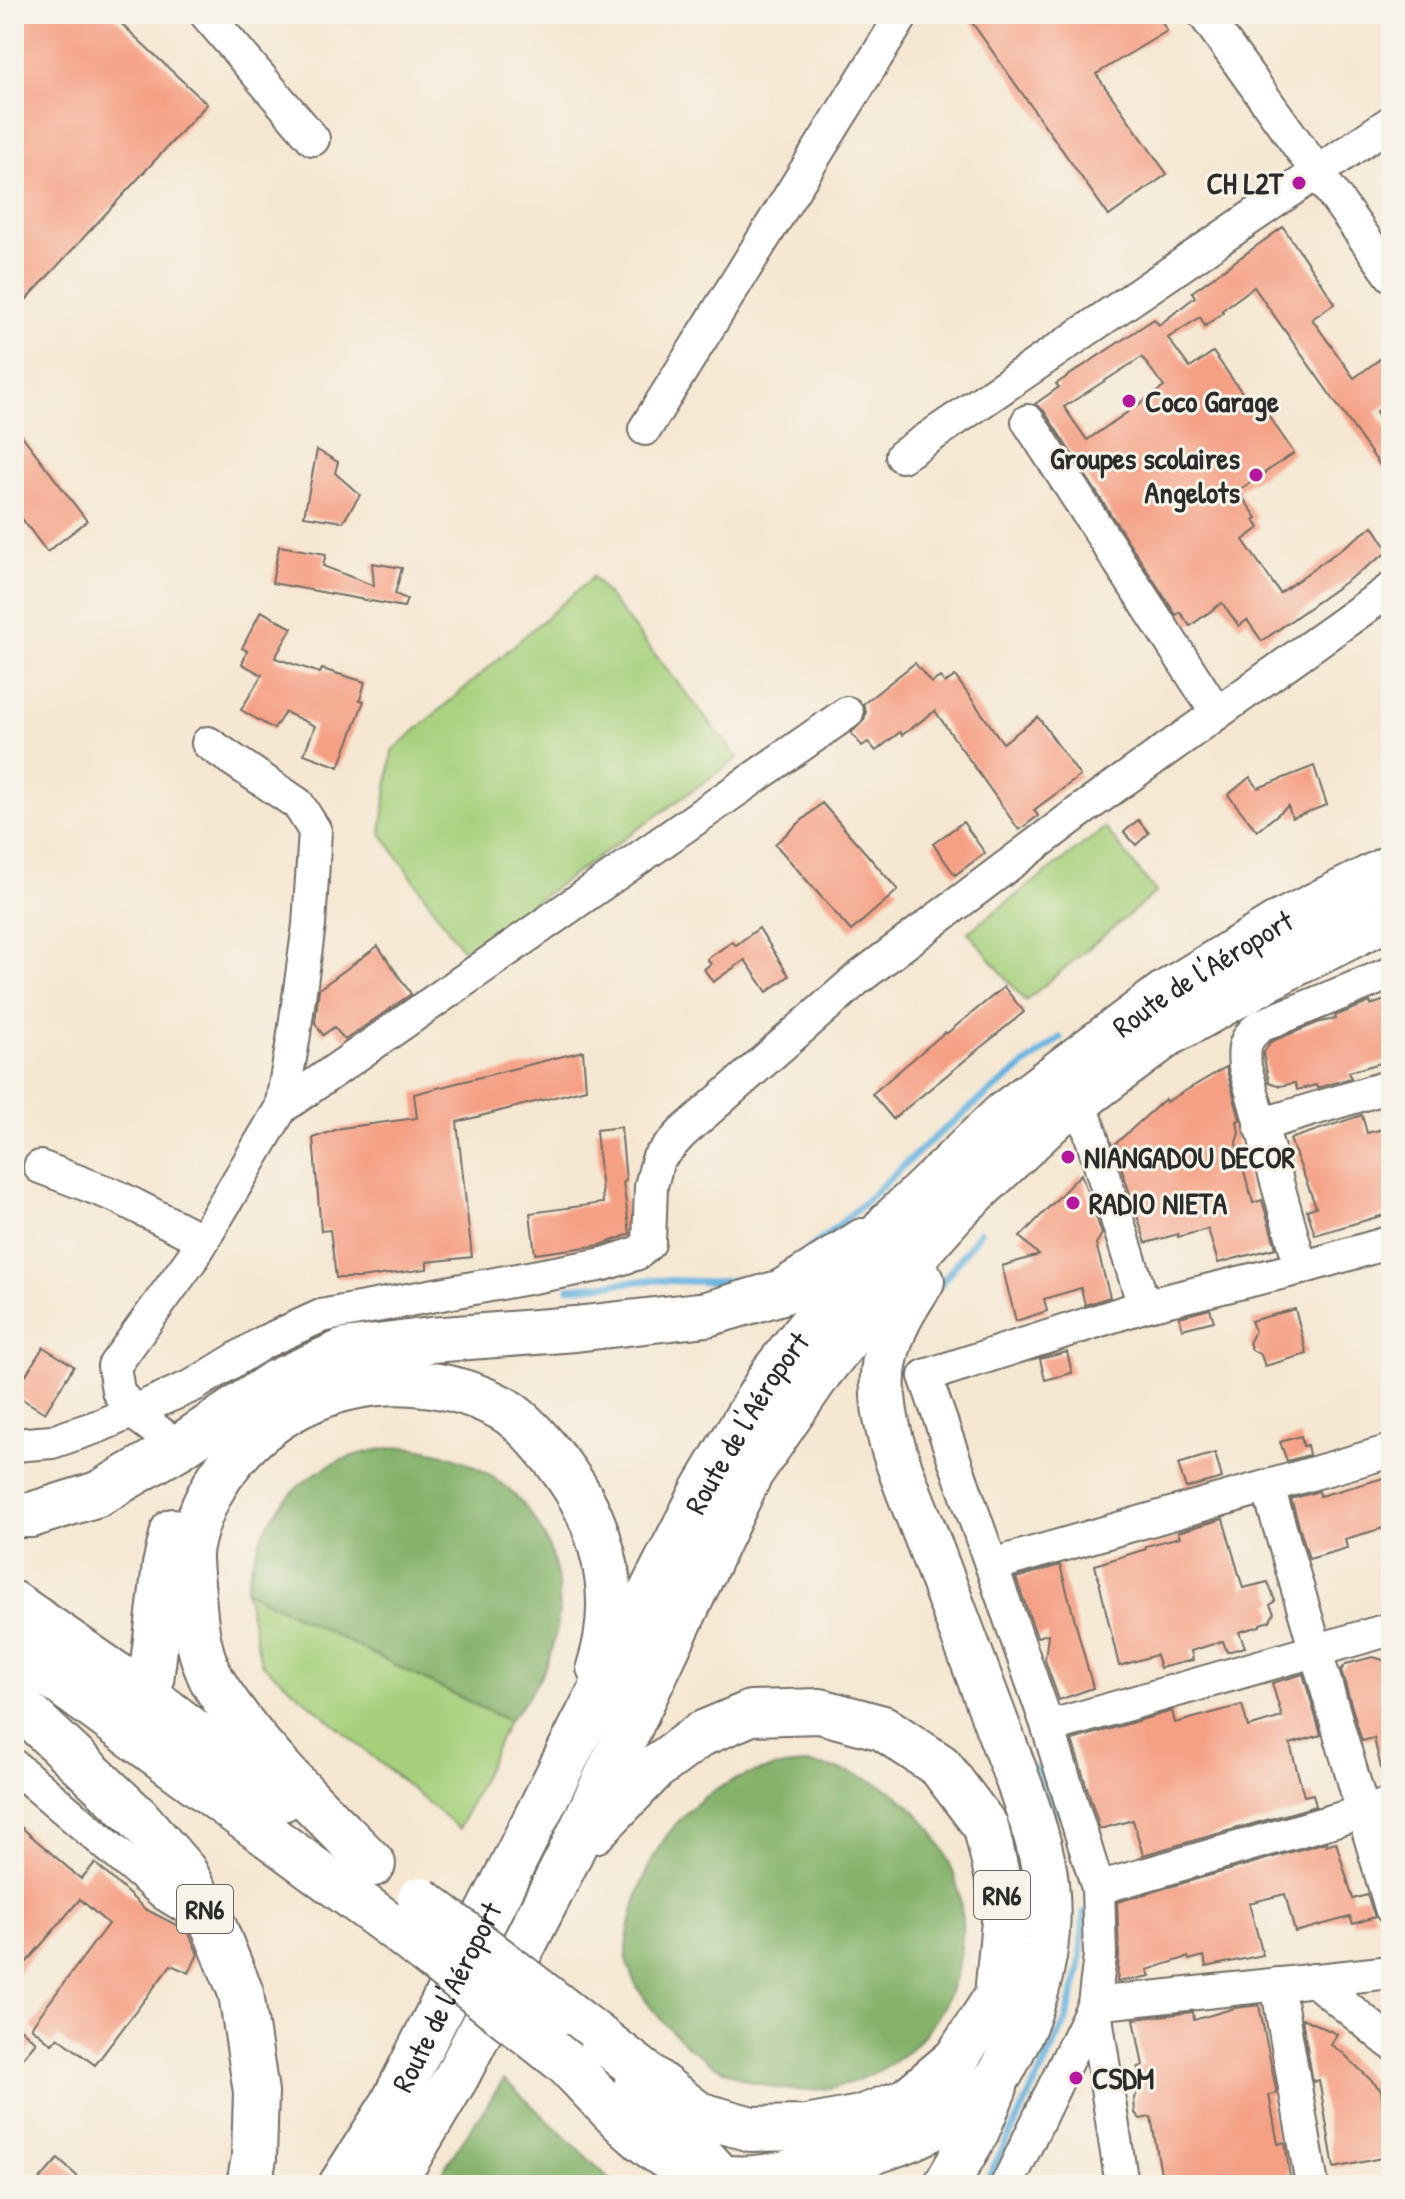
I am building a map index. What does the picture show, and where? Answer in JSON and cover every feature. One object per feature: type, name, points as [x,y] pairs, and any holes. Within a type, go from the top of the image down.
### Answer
[{"type":"highway","name":"Route de l'Aéroport","points":[[341,2185],[392,2105],[703,1491],[773,1373],[889,1224],[1004,1114],[1164,994],[1280,923],[1391,867]]},
{"type":"highway","name":"Route de l'Aéroport","points":[[392,2185],[457,2076],[568,1858],[750,1474],[820,1372],[904,1268],[955,1211],[1072,1105],[1168,1034],[1283,970],[1391,916]]},
{"type":"highway","points":[[946,2185],[977,2131],[1038,1988],[1047,1941],[1047,1897],[1042,1859],[1014,1769],[898,1461],[884,1408],[884,1362],[896,1319],[930,1269],[994,1201],[1072,1105]]},
{"type":"highway","points":[[14,1515],[31,1515],[98,1494],[179,1447],[276,1382],[345,1351],[707,1314],[782,1292],[889,1224]]},
{"type":"highway","points":[[406,1913],[373,1864],[261,1749],[208,1672],[196,1630],[190,1548],[212,1489],[238,1451],[280,1417],[333,1390],[394,1381],[454,1388],[504,1409],[544,1446],[573,1483],[597,1527],[609,1581],[607,1643],[574,1742]]},
{"type":"highway","points":[[161,1754],[149,1697],[165,1565],[182,1490],[218,1422]]},
{"type":"highway","points":[[14,1604],[149,1697],[235,1765],[373,1864]]},
{"type":"highway","points":[[14,1649],[161,1754],[406,1913],[575,2037],[652,2149],[691,2171],[726,2182],[760,2179],[892,2148],[948,2120],[999,2076]]},
{"type":"highway","name":"RN6","points":[[14,1701],[137,1817],[184,1871],[213,1924],[241,1993],[256,2092],[254,2158],[249,2185]]},
{"type":"highway","name":"RN6","points":[[568,1858],[655,1768],[701,1734],[751,1713],[820,1711],[883,1728],[940,1766],[986,1827],[1005,1910],[997,1996],[956,2059],[906,2101],[860,2118],[806,2128],[751,2129],[698,2114],[575,2037]]},
{"type":"main road","points":[[575,2037],[726,2182]]},
{"type":"main road","points":[[652,2149],[680,2185]]},
{"type":"street","points":[[206,14],[313,139]]},
{"type":"street","points":[[645,429],[903,14]]},
{"type":"street","points":[[1204,14],[1391,275]]},
{"type":"street","points":[[902,456],[1391,122]]},
{"type":"street","points":[[1028,421],[1217,713]]},
{"type":"street","points":[[14,1445],[52,1442],[132,1412],[194,1385],[264,1342],[321,1316],[604,1264],[638,1253],[649,1243],[651,1186],[658,1159],[682,1133],[856,980],[1079,812],[1391,589]]},
{"type":"street","points":[[281,1108],[847,713]]},
{"type":"street","points":[[179,1447],[132,1412],[118,1391],[114,1366],[193,1257],[281,1108],[309,925],[315,831],[298,804],[208,743]]},
{"type":"street","points":[[1301,1268],[1260,1125],[1243,1047],[1248,1036],[1260,1026],[1391,973]]},
{"type":"street","points":[[1260,1125],[1391,1086]]},
{"type":"street","points":[[1072,1105],[1144,1306]]},
{"type":"street","points":[[40,1167],[116,1196],[203,1240]]},
{"type":"street","points":[[1122,2185],[1094,2004],[1100,1956],[1098,1888],[1048,1727],[925,1376],[1144,1306],[1301,1268],[1391,1242]]},
{"type":"street","points":[[992,1565],[1391,1451]]},
{"type":"street","points":[[1268,1487],[1316,1650],[1377,1808],[1391,1908]]},
{"type":"street","points":[[1048,1727],[1391,1629]]},
{"type":"street","points":[[14,1766],[166,1895],[213,1924]]},
{"type":"street","points":[[1098,1888],[1377,1808]]},
{"type":"street","points":[[1094,2004],[1391,1972]]},
{"type":"street","points":[[1314,1980],[1391,2043]]},
{"type":"street","points":[[1277,1984],[1312,2185]]},
{"type":"street","points":[[1007,2185],[1094,2004]]},
{"type":"green space","points":[[593,577],[738,758],[464,952],[381,833],[392,751]]},
{"type":"green space","points":[[1105,828],[1156,892],[1025,1001],[968,932]]},
{"type":"green space","points":[[404,1447],[455,1458],[497,1480],[528,1511],[549,1549],[559,1591],[555,1635],[539,1679],[508,1721],[246,1591],[264,1532],[279,1508],[297,1488],[344,1459]]},
{"type":"green space","points":[[246,1591],[508,1721],[459,1829],[261,1663]]},
{"type":"green space","points":[[805,1764],[829,1767],[874,1782],[895,1794],[926,1823],[947,1857],[959,1895],[962,1935],[956,1975],[940,2011],[916,2044],[882,2069],[862,2078],[829,2088],[795,2090],[774,2088],[734,2075],[698,2054],[649,2005],[634,1981],[626,1955],[634,1908],[644,1877],[674,1826],[717,1789],[773,1768]]},
{"type":"green space","points":[[504,2079],[616,2185],[433,2185]]},
{"type":"building","points":[[22,14],[111,14],[207,104],[14,313],[14,23]]},
{"type":"building","points":[[966,14],[1157,14],[1167,31],[1096,74],[1167,174],[1109,216]]},
{"type":"building","points":[[1283,227],[1335,303],[1312,319],[1354,378],[1391,351],[1391,401],[1376,412],[1391,434],[1391,481],[1254,287],[1205,326],[1200,317],[1168,338],[1190,368],[1213,352],[1251,405],[1258,400],[1294,453],[1238,491],[1257,518],[1254,520],[1259,528],[1243,540],[1280,593],[1373,526],[1389,551],[1262,641],[1247,620],[1239,626],[1222,603],[1190,626],[1180,612],[1176,615],[1044,411],[1035,404],[1059,387],[1056,384],[1154,319],[1159,325],[1195,297],[1192,292]],"holes":[[[1142,357],[1164,387],[1087,440],[1064,407]]]},
{"type":"building","points":[[14,425],[87,521],[47,552],[14,508]]},
{"type":"building","points":[[317,450],[338,462],[335,473],[360,495],[343,522],[304,516]]},
{"type":"building","points":[[279,546],[326,554],[323,566],[374,586],[372,563],[402,568],[395,594],[407,599],[404,607],[272,583]]},
{"type":"building","points":[[261,611],[292,628],[275,658],[320,673],[322,669],[365,682],[360,700],[364,701],[339,767],[304,754],[315,726],[285,712],[274,729],[241,710],[262,675],[242,664],[247,651],[242,648]]},
{"type":"building","points":[[915,663],[931,683],[940,677],[945,683],[955,676],[1003,743],[1038,717],[1080,776],[1034,810],[1038,816],[1019,830],[935,711],[876,751],[868,742],[862,746],[851,733],[864,720],[866,712],[863,704]]},
{"type":"building","points":[[1314,766],[1327,805],[1292,818],[1288,806],[1257,831],[1228,795],[1250,777],[1258,788]]},
{"type":"building","points":[[822,803],[898,890],[851,931],[775,844]]},
{"type":"building","points":[[1138,820],[1149,833],[1136,845],[1124,832]]},
{"type":"building","points":[[963,822],[985,853],[955,875],[933,844]]},
{"type":"building","points":[[759,928],[789,976],[767,992],[745,960],[713,982],[704,969],[711,964],[707,959],[732,942],[736,945]]},
{"type":"building","points":[[378,946],[411,994],[345,1040],[334,1027],[323,1035],[315,1023],[319,989]]},
{"type":"building","points":[[1004,987],[1024,1012],[893,1119],[872,1094]]},
{"type":"building","points":[[1391,998],[1391,1060],[1349,1072],[1351,1078],[1317,1088],[1316,1085],[1297,1090],[1295,1083],[1280,1086],[1269,1082],[1263,1054],[1270,1042],[1320,1022],[1336,1019],[1335,1016],[1370,1002],[1371,1005]]},
{"type":"building","points":[[583,1051],[586,1089],[457,1122],[472,1257],[427,1262],[427,1269],[336,1278],[330,1230],[321,1231],[313,1138],[341,1128],[417,1118],[414,1094]]},
{"type":"building","points":[[1226,1067],[1240,1120],[1237,1121],[1239,1133],[1236,1143],[1253,1203],[1262,1200],[1276,1248],[1218,1263],[1208,1229],[1146,1243],[1114,1145],[1165,1099],[1166,1102]]},
{"type":"building","points":[[1362,1115],[1367,1133],[1391,1127],[1391,1213],[1315,1235],[1307,1210],[1316,1207],[1290,1139]]},
{"type":"building","points":[[621,1127],[626,1181],[623,1182],[630,1234],[601,1245],[535,1254],[530,1213],[603,1203],[596,1130]]},
{"type":"building","points":[[1081,1174],[1102,1234],[1096,1244],[1110,1297],[1085,1305],[1081,1288],[1044,1299],[1047,1311],[1016,1321],[1002,1266],[1039,1255],[1020,1237]]},
{"type":"building","points":[[1210,1309],[1214,1321],[1182,1329],[1179,1317]]},
{"type":"building","points":[[1295,1309],[1307,1354],[1265,1366],[1261,1355],[1252,1350],[1249,1343],[1255,1331],[1251,1321]]},
{"type":"building","points":[[43,1347],[74,1366],[45,1413],[14,1394]]},
{"type":"building","points":[[1067,1352],[1072,1373],[1045,1380],[1040,1359]]},
{"type":"building","points":[[1301,1436],[1309,1455],[1287,1461],[1280,1442]]},
{"type":"building","points":[[1215,1453],[1222,1478],[1186,1488],[1178,1464]]},
{"type":"building","points":[[1391,1476],[1391,1526],[1345,1539],[1347,1548],[1309,1559],[1291,1499],[1319,1491],[1320,1496]]},
{"type":"building","points":[[1223,1519],[1243,1588],[1268,1582],[1275,1601],[1270,1605],[1274,1613],[1270,1621],[1239,1632],[1245,1647],[1227,1652],[1223,1641],[1191,1651],[1193,1660],[1160,1668],[1156,1655],[1119,1666],[1095,1565],[1180,1537],[1178,1532]]},
{"type":"building","points":[[1060,1565],[1093,1688],[1059,1700],[1045,1660],[1048,1634],[1037,1637],[1016,1578]]},
{"type":"building","points":[[1373,1657],[1383,1660],[1391,1669],[1391,1776],[1383,1777],[1374,1738],[1362,1741],[1341,1670],[1346,1664]]},
{"type":"building","points":[[1303,1674],[1321,1735],[1290,1744],[1304,1796],[1313,1794],[1316,1806],[1143,1855],[1133,1820],[1100,1829],[1072,1740],[1172,1711],[1175,1723],[1242,1705],[1248,1727],[1282,1717],[1272,1683]]},
{"type":"building","points":[[14,1821],[81,1879],[95,1863],[145,1909],[188,1931],[198,1954],[189,1973],[171,1965],[95,2065],[58,2037],[52,2044],[31,2027],[108,1924],[80,1899],[14,1977]]},
{"type":"building","points":[[1326,1842],[1326,1845],[1336,1842],[1353,1899],[1367,1895],[1375,1917],[1353,1924],[1350,1917],[1295,1932],[1285,1894],[1249,1903],[1263,1955],[1206,1967],[1204,1956],[1189,1960],[1188,1957],[1147,1970],[1150,1976],[1117,1982],[1117,1902]]},
{"type":"building","points":[[1259,2005],[1276,2089],[1276,2094],[1269,2095],[1278,2144],[1285,2142],[1291,2185],[1163,2185],[1151,2117],[1140,2119],[1135,2113],[1134,2098],[1142,2086],[1138,2067],[1143,2066],[1134,2019],[1193,2012],[1194,2020],[1235,2008]]},
{"type":"building","points":[[1302,2018],[1337,2034],[1331,2045],[1381,2090],[1391,2156],[1334,2168],[1319,2080],[1313,2082]]},
{"type":"building","points":[[14,2023],[36,2042],[14,2068]]},
{"type":"building","points":[[58,2159],[87,2185],[35,2185]]},
{"type":"waterway","points":[[805,1252],[958,1118],[1060,1038]]},
{"type":"waterway","points":[[938,1288],[980,1232]]},
{"type":"waterway","points":[[569,1288],[651,1280],[716,1282],[756,1278]]},
{"type":"waterway","points":[[1035,1767],[1061,1817]]},
{"type":"waterway","points":[[985,2185],[1065,2023],[1079,1974],[1084,1913]]},
{"type":"place","name":"CH L2T","points":[[1299,183]]},
{"type":"place","name":"Coco Garage","points":[[1129,401]]},
{"type":"place","name":"Groupes scolaires Angelots","points":[[1256,475]]},
{"type":"place","name":"NIANGADOU DECOR","points":[[1068,1157]]},
{"type":"place","name":"RADIO NIETA","points":[[1073,1203]]},
{"type":"place","name":"CSDM","points":[[1076,2078]]}]
